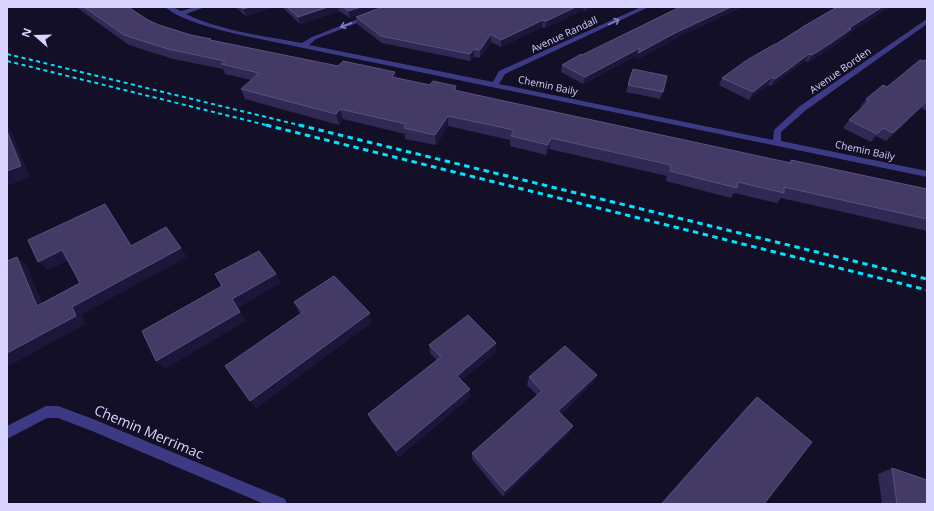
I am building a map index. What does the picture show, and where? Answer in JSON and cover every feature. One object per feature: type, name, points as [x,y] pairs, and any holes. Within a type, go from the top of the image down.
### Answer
[{"type":"street","name":"Chemin Baily","points":[[168,7],[179,14],[209,25],[236,32],[927,174]]},
{"type":"street","points":[[179,14],[202,7]]},
{"type":"street","name":"Avenue Randall","points":[[495,85],[502,74],[646,7]]},
{"type":"street","points":[[304,45],[314,38],[334,29],[376,14]]},
{"type":"street","name":"Avenue Borden","points":[[777,143],[778,130],[787,121],[927,21]]},
{"type":"street","name":"Chemin Merrimac","points":[[7,433],[46,412],[58,412],[93,425],[280,504]]},
{"type":"building","points":[[84,7],[128,7],[159,25],[191,35],[211,39],[210,40],[338,66],[343,61],[395,72],[392,77],[430,85],[433,81],[456,86],[454,90],[495,99],[791,163],[791,160],[927,189],[927,219],[784,187],[784,193],[738,182],[737,188],[670,171],[671,165],[551,138],[548,145],[511,136],[514,130],[448,116],[435,135],[404,128],[406,124],[340,109],[336,114],[241,89],[259,73],[221,64],[225,61],[168,49],[124,35]]},
{"type":"building","points":[[287,7],[328,7],[298,17]]},
{"type":"building","points":[[343,7],[361,7],[348,11]]},
{"type":"building","points":[[383,7],[576,7],[546,21],[543,20],[501,40],[491,34],[480,50],[474,49],[470,54],[381,36],[356,17]]},
{"type":"building","points":[[680,7],[731,7],[675,33],[638,53],[640,48],[585,77],[562,65],[581,54],[582,55]]},
{"type":"building","points":[[837,7],[882,7],[849,28],[851,29],[831,43],[812,55],[809,54],[775,79],[772,77],[753,92],[722,78],[747,60]]},
{"type":"building","points":[[927,59],[927,101],[893,133],[883,128],[877,134],[849,120],[869,101],[866,99],[883,85],[887,87],[920,60],[924,61]]},
{"type":"building","points":[[633,69],[667,76],[663,92],[628,85]]},
{"type":"building","points":[[7,131],[21,166],[7,171]]},
{"type":"building","points":[[105,204],[131,246],[166,227],[181,248],[72,307],[76,316],[7,353],[7,261],[17,257],[37,306],[80,283],[62,250],[38,262],[28,240]]},
{"type":"building","points":[[259,251],[276,274],[232,299],[240,312],[156,361],[142,331],[222,286],[215,274]]},
{"type":"building","points":[[334,276],[370,313],[250,401],[225,366],[303,312],[294,302]]},
{"type":"building","points":[[468,315],[496,343],[457,376],[470,389],[396,451],[368,414],[441,357],[429,345]]},
{"type":"building","points":[[565,346],[597,375],[558,411],[573,426],[505,491],[472,453],[542,391],[529,377]]},
{"type":"building","points":[[757,397],[812,442],[764,504],[662,504]]},
{"type":"building","points":[[892,468],[927,480],[927,504],[897,504]]},
{"type":"railway","points":[[7,54],[303,126]]},
{"type":"railway","points":[[7,61],[270,126]]},
{"type":"railway","points":[[266,125],[927,290]]},
{"type":"railway","points":[[299,125],[927,279]]}]
